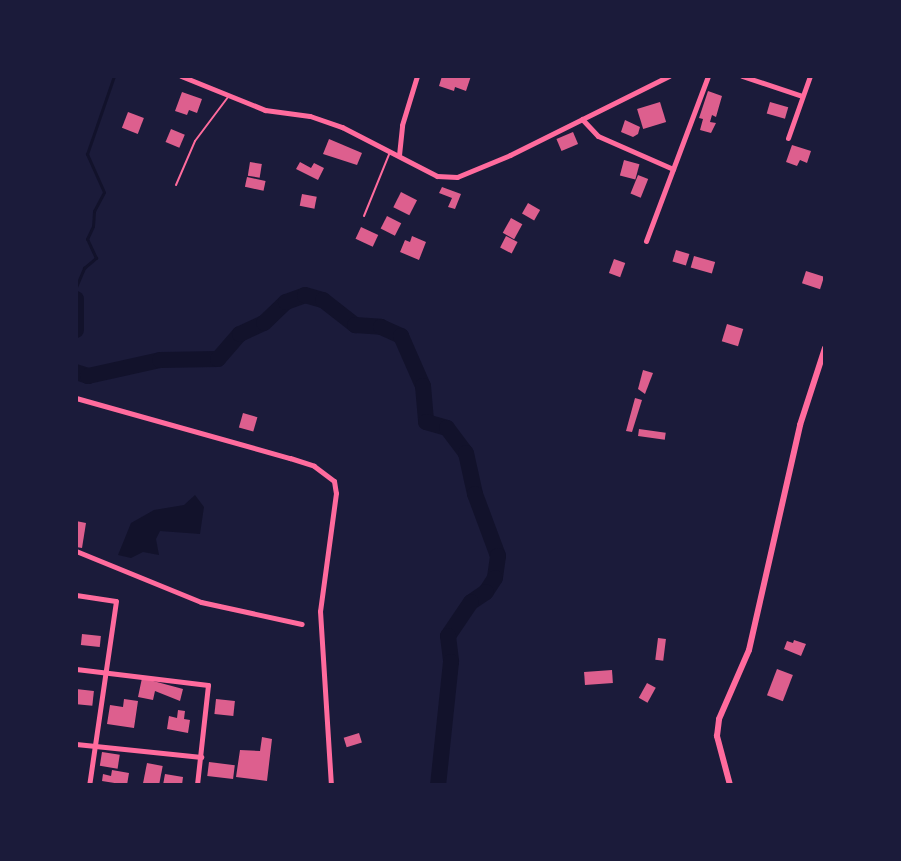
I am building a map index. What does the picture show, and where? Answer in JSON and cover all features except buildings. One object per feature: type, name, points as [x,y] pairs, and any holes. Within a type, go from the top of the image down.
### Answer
[{"type":"street","points":[[181,76],[265,110],[310,116],[342,127],[437,176],[457,177],[475,172],[669,76]]},
{"type":"street","points":[[399,155],[402,125],[417,76]]},
{"type":"street","points":[[646,241],[708,76]]},
{"type":"street","points":[[742,76],[802,96]]},
{"type":"street","points":[[788,138],[810,76]]},
{"type":"street","points":[[582,119],[598,136],[673,169]]},
{"type":"street","points":[[730,785],[717,736],[719,719],[749,650],[800,425],[825,348]]},
{"type":"street","points":[[76,398],[302,462],[327,473],[334,481],[336,493],[320,611],[331,785]]},
{"type":"street","points":[[76,551],[201,602],[302,624]]},
{"type":"street","points":[[76,595],[116,601],[89,785]]},
{"type":"street","points":[[76,669],[208,685],[197,785]]},
{"type":"street","points":[[76,744],[201,757]]},
{"type":"lane","points":[[176,185],[200,134],[229,96]]},
{"type":"lane","points":[[364,216],[390,150]]},
{"type":"shaded area","points":[[195,495],[204,507],[200,534],[160,531],[156,539],[159,555],[143,552],[131,558],[118,555],[131,523],[154,510],[184,505]]},
{"type":"waterway","points":[[76,287],[84,268],[96,258],[87,239],[93,226],[94,211],[104,192],[87,154],[114,76]]},
{"type":"waterway","points":[[76,372],[88,376],[160,360],[218,359],[240,334],[264,323],[286,302],[305,295],[323,300],[355,325],[381,327],[401,336],[423,386],[426,422],[447,428],[466,453],[475,494],[498,556],[495,578],[486,592],[471,602],[448,636],[451,662],[438,785]]},
{"type":"waterway","points":[[76,299],[76,330]]}]
